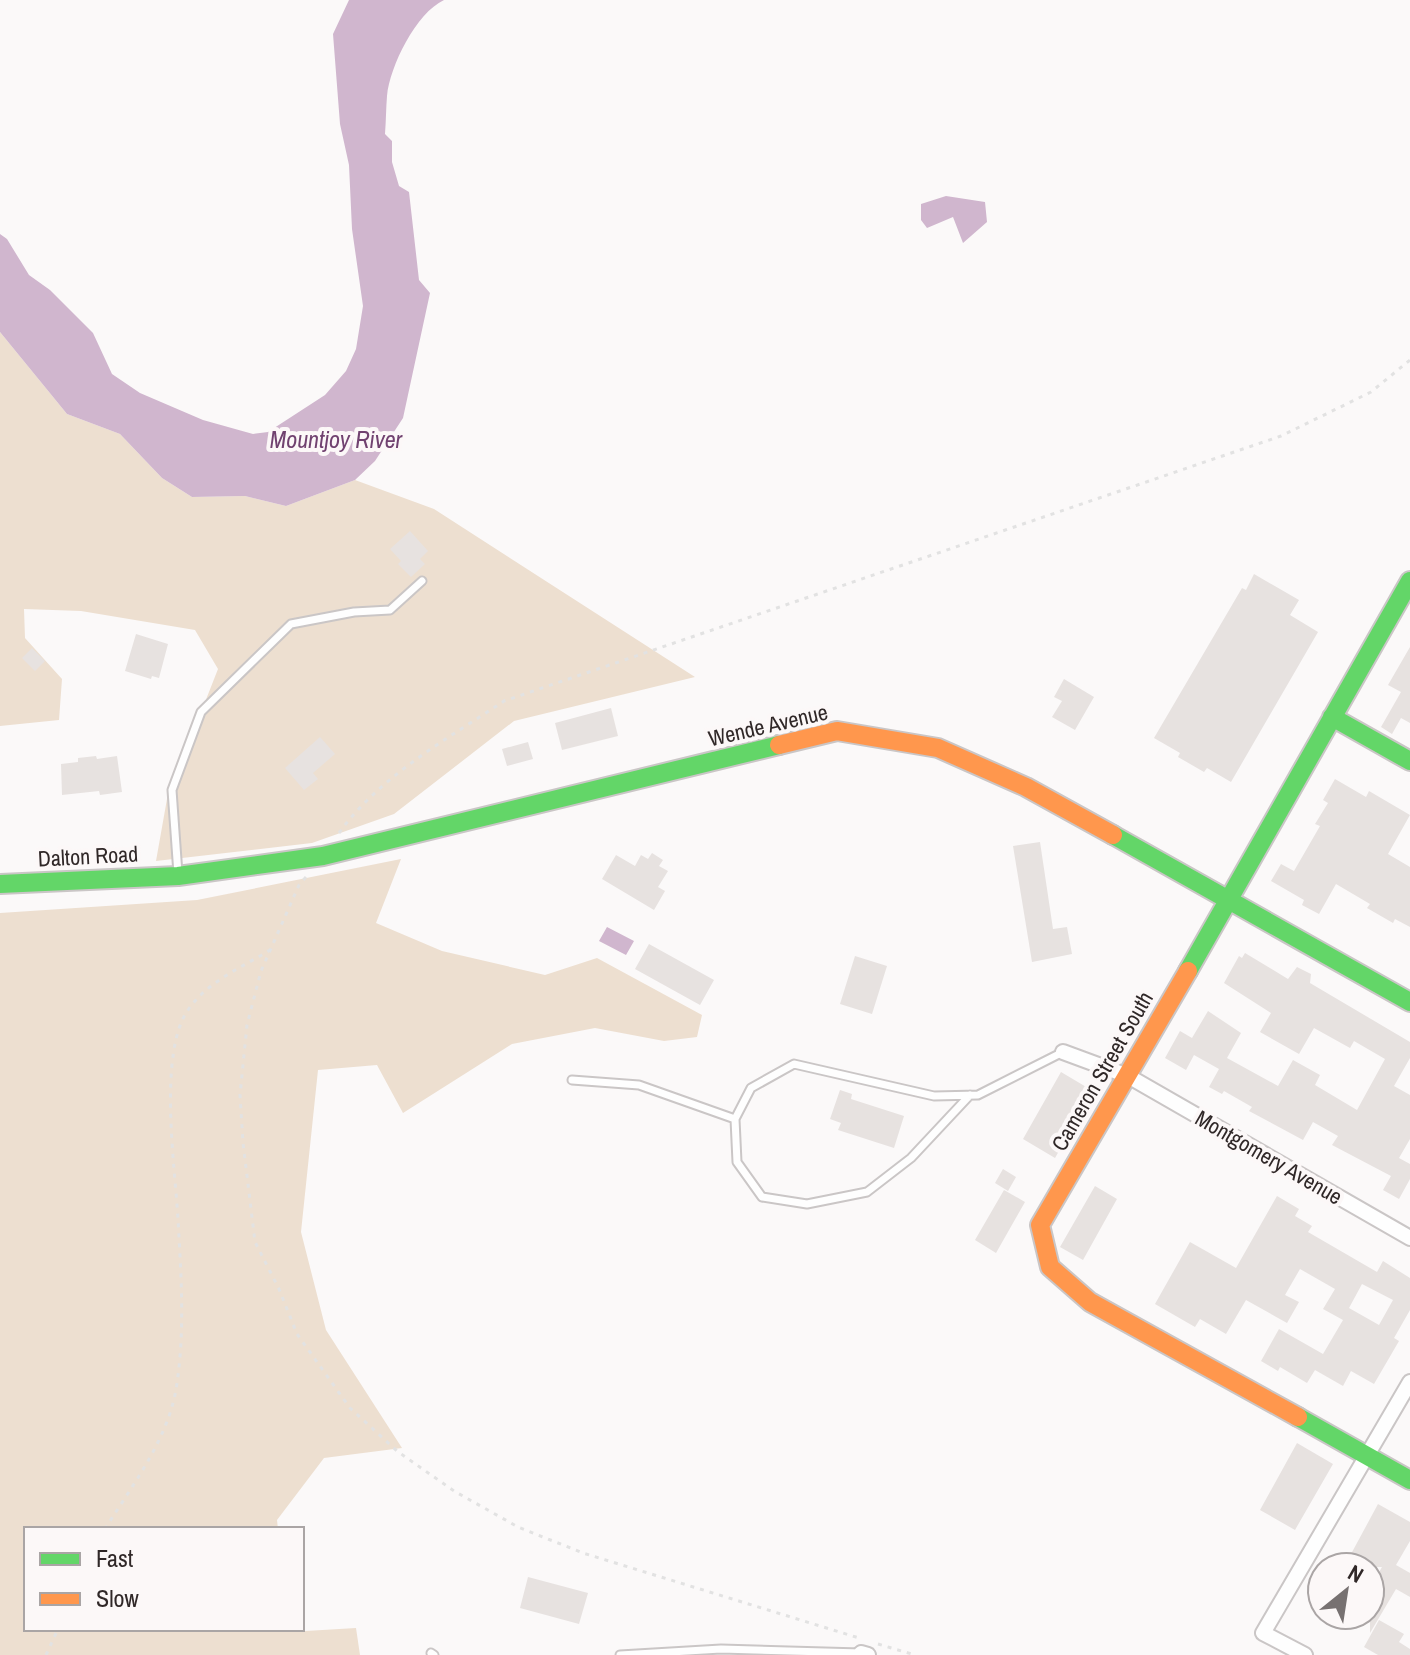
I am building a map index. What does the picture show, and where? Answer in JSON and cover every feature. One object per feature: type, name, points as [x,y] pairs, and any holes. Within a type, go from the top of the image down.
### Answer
[{"type":"street","name":"Cameron Street South","points":[[1410,581],[1040,1225],[1050,1267],[1090,1302],[1410,1480]]},
{"type":"street","points":[[1332,717],[1410,761]]},
{"type":"street","name":"Wende Avenue","points":[[178,876],[323,856],[837,731],[938,748],[1026,787],[1410,1002]]},
{"type":"street","name":"Dalton Road","points":[[0,884],[178,876]]},
{"type":"street","name":"Montgomery Avenue","points":[[1063,1052],[1128,1076],[1410,1238]]},
{"type":"street","points":[[1305,1655],[1263,1633],[1369,1457],[1410,1382]]},
{"type":"lane","points":[[178,876],[172,790],[201,712],[291,624],[354,612],[390,610],[422,581]]},
{"type":"lane","points":[[970,1095],[911,1158],[867,1192],[807,1204],[762,1197],[737,1162],[735,1119],[751,1088],[794,1064],[934,1096],[970,1095],[978,1095],[1063,1052]]},
{"type":"lane","points":[[572,1080],[639,1085],[735,1119]]},
{"type":"lane","points":[[620,1655],[721,1649],[864,1654]]},
{"type":"path","points":[[915,1655],[583,1553],[518,1527],[454,1491],[397,1451],[350,1408],[297,1334],[255,1242],[240,1095],[247,1025],[261,971],[299,885],[354,812],[423,755],[504,701],[1281,436],[1371,392],[1410,360]]},
{"type":"path","points":[[106,1527],[160,1440],[177,1387],[183,1328],[170,1099],[177,1029],[189,1008],[219,979],[270,950]]},
{"type":"path","points":[[46,1655],[57,1631]]},
{"type":"shaded area","points":[[0,332],[67,414],[120,434],[162,478],[192,497],[245,496],[286,506],[355,480],[434,509],[695,677],[514,721],[394,814],[312,843],[156,861],[167,799],[218,669],[195,630],[81,611],[24,609],[25,638],[62,679],[59,720],[0,726]]},
{"type":"shaded area","points":[[401,859],[376,923],[442,951],[545,975],[597,958],[702,1015],[697,1037],[664,1041],[595,1028],[512,1044],[403,1113],[377,1065],[318,1070],[301,1232],[326,1330],[402,1448],[324,1458],[277,1520],[278,1527],[24,1527],[24,1631],[289,1632],[356,1628],[360,1655],[0,1655],[0,913],[197,900]]},
{"type":"water","name":"Mountjoy River","points":[[349,0],[444,0],[414,28],[393,70],[387,96],[385,134],[392,141],[392,162],[399,186],[409,192],[419,280],[430,293],[403,418],[375,461],[355,480],[286,506],[245,496],[192,497],[162,478],[120,434],[67,414],[0,332],[0,234],[7,239],[29,275],[50,290],[93,333],[112,374],[140,393],[203,420],[253,434],[268,432],[325,395],[346,371],[356,349],[363,306],[352,229],[349,165],[340,124],[333,34]]},
{"type":"water","points":[[946,196],[985,202],[987,222],[963,243],[953,217],[927,228],[921,220],[921,204]]},
{"type":"water","points":[[607,927],[634,941],[626,955],[599,941]]},
{"type":"building","points":[[410,531],[428,551],[420,559],[425,564],[411,577],[398,564],[401,561],[390,549]]},
{"type":"building","points":[[1254,574],[1299,600],[1290,615],[1318,632],[1231,782],[1207,768],[1204,772],[1154,738],[1242,588],[1246,590]]},
{"type":"building","points":[[136,634],[168,644],[159,678],[152,676],[151,679],[125,671]]},
{"type":"building","points":[[1410,647],[1410,723],[1401,718],[1392,734],[1381,727],[1401,692],[1388,685]]},
{"type":"building","points":[[32,648],[45,661],[35,671],[22,658]]},
{"type":"building","points":[[1064,679],[1094,697],[1075,730],[1052,717],[1062,701],[1054,697]]},
{"type":"building","points":[[611,708],[618,736],[562,750],[555,723]]},
{"type":"building","points":[[320,737],[335,754],[313,773],[318,779],[304,790],[285,768]]},
{"type":"building","points":[[528,742],[533,759],[507,766],[502,749]]},
{"type":"building","points":[[96,756],[97,759],[117,756],[122,792],[62,795],[61,764]]},
{"type":"building","points":[[1335,779],[1366,797],[1369,791],[1410,815],[1388,854],[1410,867],[1410,927],[1395,919],[1393,923],[1367,908],[1370,904],[1336,884],[1319,914],[1302,905],[1304,900],[1271,881],[1281,864],[1294,871],[1320,826],[1315,824],[1328,803],[1323,800]]},
{"type":"building","points":[[1040,842],[1053,929],[1067,927],[1072,954],[1032,962],[1013,846]]},
{"type":"building","points":[[652,853],[663,860],[659,866],[668,871],[658,887],[665,891],[654,910],[602,879],[616,855],[635,866],[641,855],[648,859]]},
{"type":"building","points":[[649,944],[714,980],[700,1005],[635,969]]},
{"type":"building","points":[[1245,953],[1288,979],[1297,967],[1311,974],[1310,983],[1410,1042],[1410,1058],[1394,1086],[1410,1095],[1410,1139],[1399,1158],[1410,1164],[1410,1179],[1399,1199],[1383,1190],[1391,1176],[1332,1145],[1338,1136],[1313,1122],[1303,1140],[1249,1111],[1252,1107],[1224,1091],[1222,1094],[1209,1087],[1219,1069],[1194,1055],[1186,1070],[1165,1058],[1180,1031],[1192,1038],[1208,1011],[1241,1033],[1227,1058],[1278,1086],[1293,1060],[1320,1075],[1315,1085],[1357,1110],[1385,1059],[1354,1041],[1350,1048],[1314,1028],[1299,1054],[1260,1032],[1271,1013],[1224,983],[1239,956],[1242,958]]},
{"type":"building","points":[[855,956],[887,966],[872,1014],[840,1004]]},
{"type":"building","points":[[1061,1072],[1093,1091],[1055,1158],[1023,1139]]},
{"type":"building","points":[[840,1090],[852,1094],[851,1099],[904,1116],[894,1148],[838,1130],[841,1123],[830,1119]]},
{"type":"building","points":[[1003,1169],[1016,1177],[1008,1191],[995,1183]]},
{"type":"building","points":[[1095,1186],[1117,1199],[1083,1260],[1060,1247]]},
{"type":"building","points":[[1004,1190],[1025,1202],[996,1253],[975,1240]]},
{"type":"building","points":[[1277,1196],[1299,1209],[1295,1216],[1312,1226],[1308,1232],[1377,1272],[1383,1261],[1410,1278],[1410,1310],[1394,1338],[1399,1341],[1374,1384],[1351,1371],[1343,1386],[1315,1370],[1307,1383],[1280,1367],[1278,1371],[1261,1361],[1279,1329],[1323,1354],[1343,1320],[1323,1309],[1335,1289],[1300,1269],[1285,1295],[1299,1302],[1287,1323],[1246,1300],[1226,1334],[1200,1319],[1195,1327],[1155,1304],[1190,1242],[1236,1268]],"holes":[[[1362,1284],[1393,1300],[1379,1325],[1349,1308]]]},
{"type":"building","points":[[1297,1443],[1333,1464],[1295,1530],[1260,1510]]},
{"type":"building","points":[[1378,1504],[1410,1522],[1410,1541],[1396,1565],[1410,1573],[1410,1597],[1396,1589],[1386,1606],[1386,1551],[1353,1551]]},
{"type":"building","points":[[528,1577],[588,1593],[579,1624],[520,1608]]},
{"type":"building","points":[[1386,1624],[1404,1634],[1399,1642],[1410,1649],[1410,1655],[1378,1655],[1364,1647],[1373,1631],[1386,1631]]},
{"type":"traffic: fast","points":[[1188,971],[1410,581]]},
{"type":"traffic: fast","points":[[1332,717],[1410,761]]},
{"type":"traffic: fast","points":[[0,884],[178,876],[323,856],[779,745]]},
{"type":"traffic: fast","points":[[1113,835],[1410,1002]]},
{"type":"traffic: fast","points":[[1298,1417],[1410,1480]]},
{"type":"traffic: slow","points":[[779,745],[837,731],[938,748],[1026,787],[1113,835]]},
{"type":"traffic: slow","points":[[1188,971],[1040,1225],[1050,1267],[1090,1302],[1298,1417]]}]
